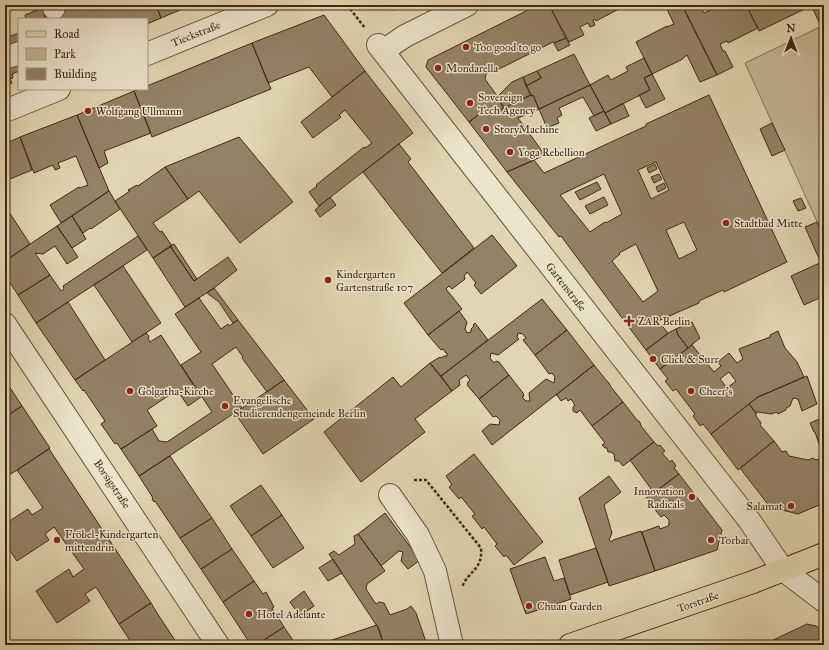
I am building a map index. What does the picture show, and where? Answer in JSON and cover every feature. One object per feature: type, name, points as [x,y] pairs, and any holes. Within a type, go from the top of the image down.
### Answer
[{"type":"main road","name":"Torstraße","points":[[570,645],[741,587],[824,554]]},
{"type":"street","name":"Tieckstraße","points":[[148,54],[267,5]]},
{"type":"street","points":[[380,48],[467,5]]},
{"type":"street","name":"Gartenstraße","points":[[380,48],[752,525],[783,570],[824,601]]},
{"type":"street","points":[[5,58],[18,52]]},
{"type":"street","points":[[5,111],[57,90]]},
{"type":"street","name":"Borsigstraße","points":[[5,324],[218,645]]},
{"type":"street","points":[[390,495],[418,535],[435,571],[452,645]]},
{"type":"path","points":[[347,5],[380,48]]},
{"type":"path","points":[[414,480],[426,480],[481,548],[480,564],[462,585],[461,592]]},
{"type":"green space","points":[[824,25],[824,237],[745,63]]},
{"type":"building","points":[[60,5],[156,5],[161,18],[148,24],[148,18],[46,18],[43,12]]},
{"type":"building","points":[[156,5],[192,5],[161,18]]},
{"type":"building","points":[[378,5],[405,5],[394,10],[380,7]]},
{"type":"building","points":[[538,5],[549,5],[566,38],[554,43],[553,42],[486,74],[485,79],[504,108],[489,115],[486,109],[469,122],[426,67],[428,60]]},
{"type":"building","points":[[549,5],[616,5],[619,9],[596,21],[595,19],[593,20],[595,25],[590,27],[588,23],[580,27],[584,35],[569,42]]},
{"type":"building","points":[[665,5],[682,5],[717,75],[700,82],[687,55],[681,60],[652,74],[636,42],[674,24]]},
{"type":"building","points":[[682,5],[702,5],[703,7],[700,7],[704,13],[713,9],[711,6],[713,5],[716,5],[716,7],[720,5],[746,5],[758,28],[728,43],[727,41],[720,44],[733,67],[717,75]]},
{"type":"building","points":[[746,5],[811,5],[811,6],[759,31]]},
{"type":"building","points":[[811,5],[824,5],[824,25],[821,26]]},
{"type":"building","points":[[42,8],[46,18],[26,18],[25,15]]},
{"type":"building","points":[[324,15],[365,71],[332,97],[309,67],[268,83],[252,43]]},
{"type":"building","points":[[18,33],[18,71],[12,74],[13,78],[10,79],[12,83],[5,86],[5,38]]},
{"type":"building","points":[[566,38],[570,45],[558,51],[554,43]]},
{"type":"building","points":[[252,43],[271,89],[152,137],[134,91],[148,90],[148,86]]},
{"type":"building","points":[[574,54],[590,85],[539,109],[533,95],[531,96],[526,86],[541,78],[537,71]]},
{"type":"building","points":[[644,58],[652,74],[644,78],[650,90],[605,113],[590,85],[608,75],[611,80],[628,71],[626,67]]},
{"type":"building","points":[[365,71],[413,133],[319,206],[309,192],[364,147],[365,148],[372,143],[345,110],[339,115],[341,117],[313,138],[301,122]]},
{"type":"building","points":[[537,71],[541,78],[526,86],[523,77]]},
{"type":"building","points":[[652,74],[665,99],[646,108],[639,95],[650,90],[644,78]]},
{"type":"building","points":[[523,77],[531,95],[504,108],[498,96],[512,82]]},
{"type":"building","points":[[590,85],[604,111],[594,116],[583,97],[559,108],[562,115],[557,118],[559,123],[547,128],[539,109]]},
{"type":"building","points":[[134,91],[151,133],[104,151],[108,163],[99,168],[77,115]]},
{"type":"building","points":[[533,95],[539,109],[518,118],[545,155],[507,172],[469,122],[486,109],[489,115]]},
{"type":"building","name":"Stadtbad Mitte","points":[[709,95],[787,262],[658,321],[668,333],[646,350],[561,236],[559,237],[507,172],[534,160],[544,173],[646,126],[646,124]],"holes":[[[656,162],[669,190],[651,199],[638,170]],[[604,174],[622,214],[606,223],[605,222],[590,232],[560,195]],[[684,222],[697,250],[679,259],[666,230]],[[636,244],[658,291],[643,302],[612,261],[620,254],[619,253]]]},
{"type":"building","points":[[623,103],[629,116],[611,124],[605,113]]},
{"type":"building","points":[[604,111],[611,124],[596,131],[589,118]]},
{"type":"building","points":[[77,115],[109,191],[61,223],[50,205],[79,187],[88,185],[76,156],[58,163],[60,168],[55,170],[53,165],[34,173],[20,137]]},
{"type":"building","points":[[772,123],[785,150],[772,156],[760,129]]},
{"type":"building","points":[[20,137],[32,170],[5,181],[5,144]]},
{"type":"building","points":[[239,137],[293,202],[240,243],[199,191],[188,199],[165,167]]},
{"type":"building","points":[[399,144],[411,159],[408,162],[474,248],[442,273],[363,172]]},
{"type":"building","points":[[655,164],[657,169],[649,173],[647,168]]},
{"type":"building","points":[[165,167],[188,199],[153,223],[160,232],[162,231],[172,246],[153,258],[115,201],[130,191],[128,190],[137,185],[138,186]]},
{"type":"building","points":[[659,174],[662,179],[654,183],[651,177]]},
{"type":"building","points":[[597,182],[601,189],[580,200],[575,192]]},
{"type":"building","points":[[664,183],[666,188],[658,192],[656,187]]},
{"type":"building","points":[[109,191],[120,209],[83,233],[72,216]]},
{"type":"building","points":[[330,197],[336,205],[320,217],[315,210]]},
{"type":"building","points":[[604,197],[608,205],[590,214],[585,206]]},
{"type":"building","points":[[801,198],[806,208],[798,211],[793,201]]},
{"type":"building","points":[[9,212],[30,244],[5,261],[5,214]]},
{"type":"building","points":[[72,216],[86,239],[72,248],[57,226]]},
{"type":"building","points":[[817,222],[824,237],[824,261],[821,263],[805,227]]},
{"type":"building","points":[[57,226],[78,257],[67,264],[55,246],[43,254],[35,253],[50,275],[18,295],[5,275],[5,261]]},
{"type":"building","points":[[492,235],[517,266],[481,294],[474,285],[476,283],[467,272],[464,276],[465,279],[452,289],[449,286],[446,289],[462,309],[428,335],[404,303]]},
{"type":"building","points":[[138,236],[147,250],[36,323],[18,295],[50,275],[61,291],[64,289],[63,286]]},
{"type":"building","points":[[174,244],[197,279],[194,281],[170,246]]},
{"type":"building","points":[[170,246],[194,281],[228,257],[237,270],[214,288],[185,307],[153,258]]},
{"type":"building","points":[[824,261],[824,296],[804,305],[791,276]]},
{"type":"building","points":[[123,266],[161,323],[132,342],[94,285]]},
{"type":"building","points":[[214,288],[238,320],[233,323],[219,302],[207,293]]},
{"type":"building","points":[[199,298],[221,329],[238,320],[284,380],[267,392],[242,358],[243,357],[236,347],[212,364],[242,408],[139,476],[121,449],[152,429],[159,441],[167,442],[212,412],[181,365],[201,352],[175,314]]},
{"type":"building","points":[[542,299],[567,330],[535,355],[523,340],[526,338],[523,334],[518,333],[517,337],[519,339],[498,355],[491,353],[490,358],[494,363],[496,361],[499,362],[509,375],[479,399],[467,385],[470,380],[466,375],[459,380],[460,385],[452,391],[441,376]]},
{"type":"building","points":[[68,302],[105,360],[75,380],[36,323]]},
{"type":"building","points":[[459,311],[467,322],[465,329],[467,333],[471,332],[471,329],[475,323],[488,340],[441,376],[430,363],[440,357],[447,356],[447,353],[443,349],[441,350],[428,335]]},
{"type":"building","points":[[692,322],[700,338],[688,348],[678,335],[676,329]]},
{"type":"building","points":[[676,329],[678,335],[688,348],[660,369],[646,350]]},
{"type":"building","points":[[567,330],[594,365],[492,445],[482,431],[490,424],[499,425],[500,420],[496,416],[493,417],[479,399],[509,375],[523,393],[524,396],[522,397],[526,401],[530,401],[529,393],[546,379],[554,383],[555,377],[552,373],[549,374],[535,355]]},
{"type":"building","points":[[778,331],[785,348],[797,362],[804,377],[758,397],[711,434],[703,424],[700,426],[693,416],[695,414],[676,389],[673,391],[665,381],[668,379],[660,369],[692,345],[714,372],[721,366],[718,362],[729,353],[737,363],[743,359],[739,349],[770,337],[770,335]],"holes":[[[729,372],[736,381],[727,388],[720,379]]]},
{"type":"building","name":"Golgatha-Kirche","points":[[146,333],[149,336],[148,338],[150,342],[161,335],[201,397],[188,406],[177,390],[147,410],[157,426],[121,449],[117,443],[115,444],[101,424],[105,421],[84,390],[83,391],[75,380]]},
{"type":"building","points":[[430,363],[452,391],[415,419],[425,432],[361,482],[324,432],[393,377],[401,387]]},
{"type":"building","points":[[594,365],[623,402],[592,426],[580,410],[577,413],[573,411],[573,407],[575,405],[571,399],[568,401],[566,398],[561,401],[556,395]]},
{"type":"building","points":[[807,376],[817,404],[802,411],[798,399],[793,398],[790,406],[786,408],[786,410],[778,414],[777,412],[771,414],[756,413],[749,404],[758,397]]},
{"type":"building","points":[[5,380],[22,406],[5,417]]},
{"type":"building","points":[[284,380],[314,419],[263,454],[235,413]]},
{"type":"building","points":[[623,402],[654,442],[623,466],[619,461],[615,461],[614,454],[608,452],[607,448],[602,445],[605,443],[592,426]]},
{"type":"building","points":[[749,404],[756,413],[756,416],[761,423],[760,425],[774,441],[738,470],[711,434]]},
{"type":"building","points":[[22,406],[50,448],[11,474],[5,465],[5,458],[8,456],[5,452],[5,417]]},
{"type":"building","points":[[824,417],[824,451],[821,450],[815,432],[810,423]]},
{"type":"building","points":[[774,441],[782,452],[786,451],[789,456],[808,460],[813,458],[816,460],[824,457],[824,503],[798,514],[770,507],[740,468]]},
{"type":"building","points":[[654,442],[658,446],[660,445],[665,451],[662,453],[670,462],[672,460],[676,466],[674,468],[679,474],[654,493],[630,460]]},
{"type":"building","points":[[49,449],[151,603],[119,624],[96,587],[85,594],[90,601],[57,623],[36,591],[69,569],[73,577],[84,569],[54,527],[45,534],[49,540],[17,561],[5,544],[5,524],[28,509],[32,515],[43,508],[17,470]]},
{"type":"building","points":[[474,454],[543,542],[514,565],[506,555],[504,557],[495,546],[497,544],[484,527],[482,529],[472,516],[475,514],[461,497],[459,499],[449,487],[452,485],[446,476]]},
{"type":"building","points":[[170,456],[212,518],[180,538],[155,501],[154,502],[152,499],[153,498],[139,476]]},
{"type":"building","points":[[679,474],[722,530],[717,550],[655,571],[642,532],[659,526],[660,529],[668,526],[669,520],[664,515],[661,517],[646,498]]},
{"type":"building","points":[[609,476],[621,492],[604,505],[612,533],[609,540],[612,542],[613,540],[641,531],[655,571],[609,586],[579,498]]},
{"type":"building","points":[[261,485],[282,515],[251,536],[230,506]]},
{"type":"building","points":[[385,513],[420,560],[408,569],[401,561],[403,552],[399,551],[381,566],[358,534]]},
{"type":"building","points":[[282,515],[304,548],[273,568],[251,536]]},
{"type":"building","points":[[212,518],[232,549],[201,569],[180,538]]},
{"type":"building","points":[[358,534],[385,571],[367,584],[366,589],[376,604],[379,602],[384,603],[390,615],[411,606],[416,613],[427,645],[384,645],[379,629],[329,554],[334,551],[339,555],[355,544],[354,536]]},
{"type":"building","points":[[596,548],[608,582],[570,595],[559,560]]},
{"type":"building","points":[[232,549],[254,581],[223,602],[201,569]]},
{"type":"building","points":[[545,557],[554,581],[564,578],[571,599],[526,614],[510,569]]},
{"type":"building","points":[[333,559],[342,573],[328,581],[319,568]]},
{"type":"building","points":[[254,581],[263,594],[266,592],[274,607],[272,608],[284,627],[256,645],[251,645],[223,602]]},
{"type":"building","points":[[304,591],[314,606],[300,616],[290,602]]},
{"type":"building","points":[[151,603],[178,645],[133,645],[119,624]]},
{"type":"building","points":[[807,624],[816,626],[824,632],[824,645],[765,644]]},
{"type":"building","points":[[377,625],[384,645],[327,645],[326,642]]},
{"type":"building","points":[[284,627],[296,645],[256,645],[258,644]]},
{"type":"place","name":"Too good to go","points":[[466,47]]},
{"type":"place","name":"Mondarella","points":[[438,68]]},
{"type":"place","name":"Sovereign Tech Agency","points":[[470,103]]},
{"type":"place","name":"Wolfgang Ullmann","points":[[88,111]]},
{"type":"place","name":"StoryMachine","points":[[486,129]]},
{"type":"place","name":"Yoga Rebellion","points":[[510,152]]},
{"type":"place","name":"Stadtbad Mitte","points":[[726,223]]},
{"type":"place","name":"Kindergarten Gartenstraße 107","points":[[328,280]]},
{"type":"place","name":"ZAR Berlin","points":[[629,321]]},
{"type":"place","name":"Click & Surr","points":[[653,359]]},
{"type":"place","name":"Golgatha-Kirche","points":[[130,391]]},
{"type":"place","name":"Cheer's","points":[[691,391]]},
{"type":"place","name":"Evangelische Studierendengemeinde Berlin","points":[[225,406]]},
{"type":"place","name":"Innovation Radicals","points":[[692,497]]},
{"type":"place","name":"Salamat","points":[[791,506]]},
{"type":"place","name":"Fröbel-Kindergarten mittendrin","points":[[57,540]]},
{"type":"place","name":"Torbar","points":[[711,540]]},
{"type":"place","name":"Chuan Garden","points":[[529,606]]},
{"type":"place","name":"Hotel Adelante","points":[[249,614]]}]
